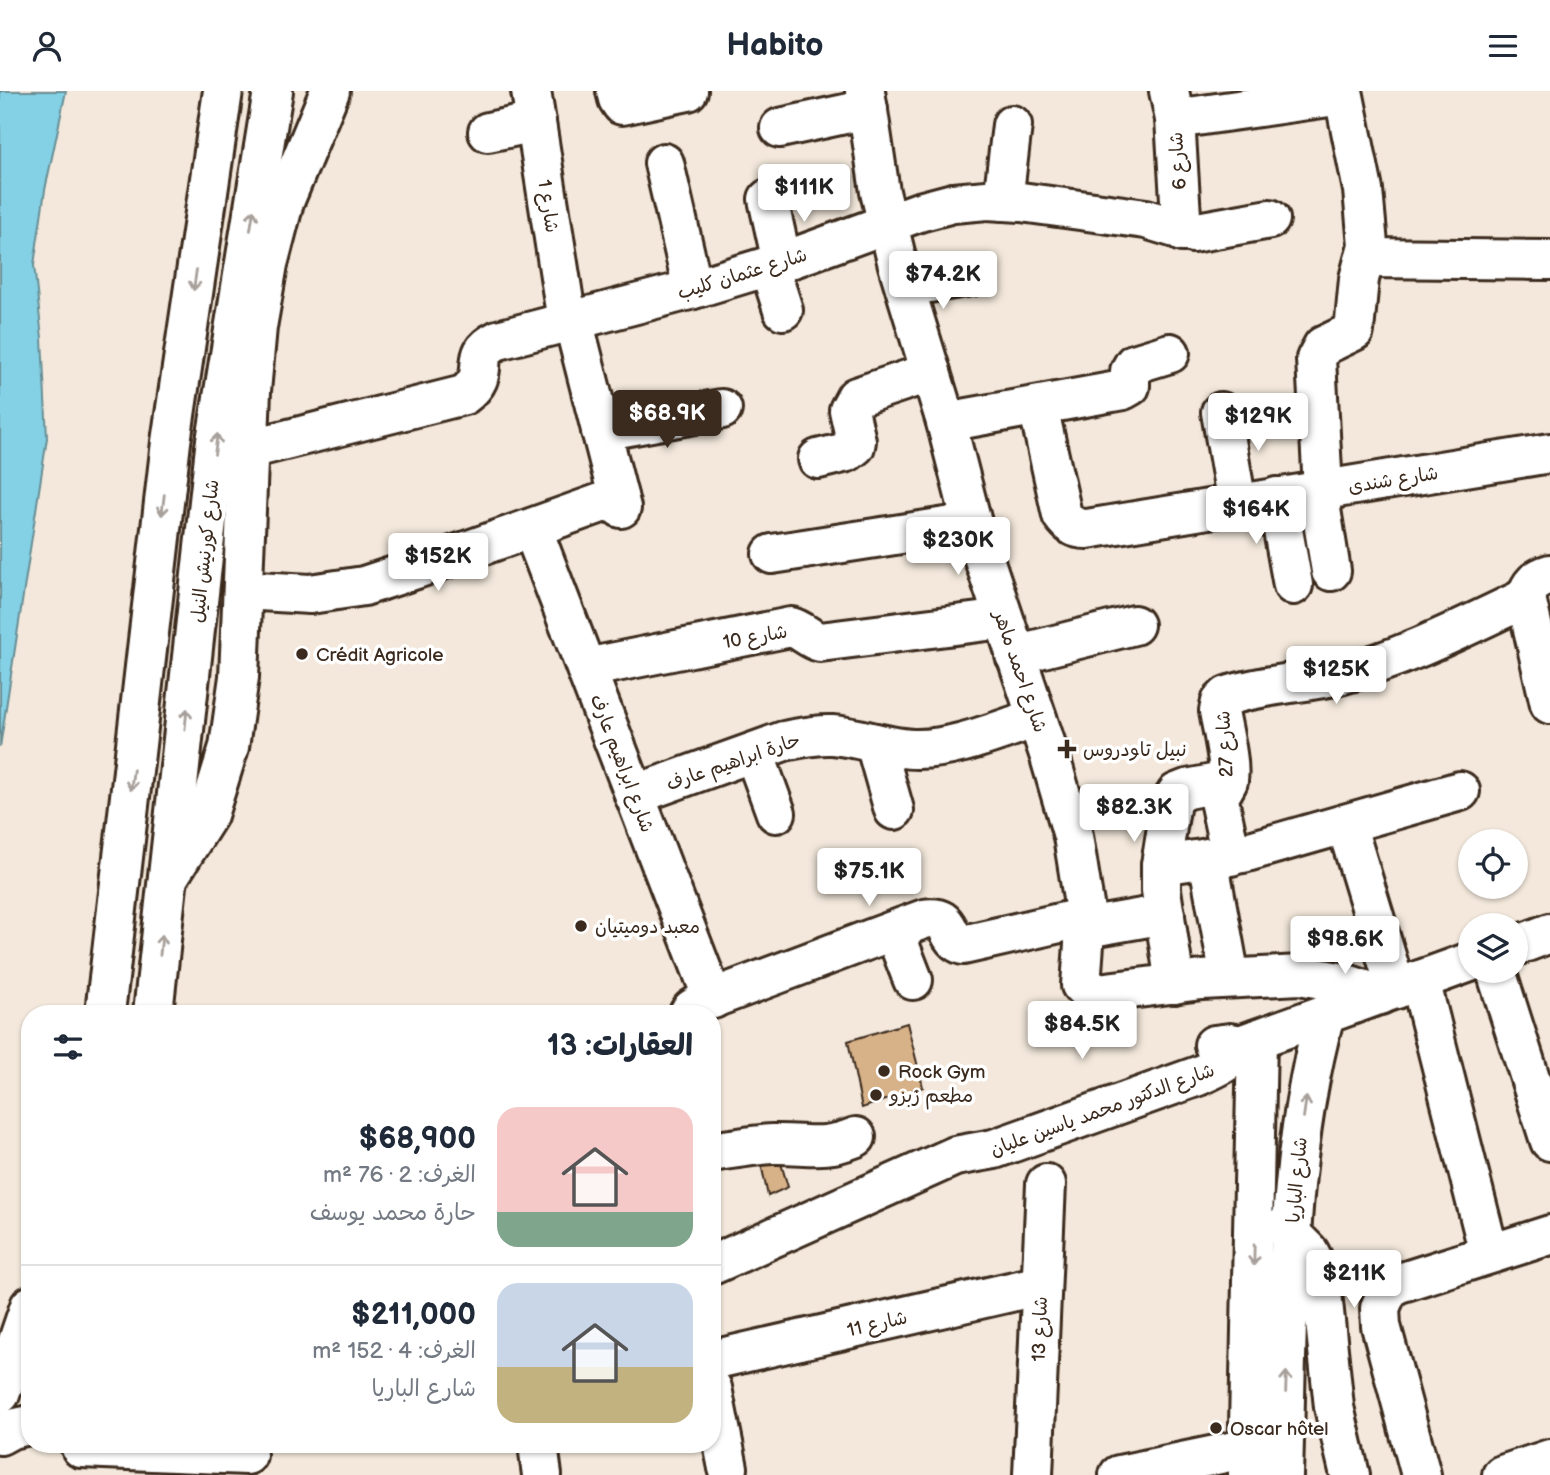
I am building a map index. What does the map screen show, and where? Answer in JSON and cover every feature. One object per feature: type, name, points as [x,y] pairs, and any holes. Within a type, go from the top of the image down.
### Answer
[{"type":"street","points":[[106,1005],[168,468],[223,91]]},
{"type":"street","name":"شارع كورنيش النيل","points":[[154,1005],[215,447],[273,91]]},
{"type":"street","points":[[168,878],[208,815],[229,747],[239,677],[257,327],[268,264],[284,202],[330,91]]},
{"type":"street","points":[[616,91],[622,105],[688,91]]},
{"type":"street","points":[[1172,105],[1343,93],[1363,190],[1368,245],[1359,279],[1354,331],[1323,346],[1316,359],[1321,490],[1331,571]]},
{"type":"street","points":[[780,128],[866,100]]},
{"type":"street","name":"شارع احمد ماهر","points":[[866,100],[880,192],[905,287],[946,422],[972,523],[1051,757],[1073,836],[1086,922],[1081,985],[1090,994],[1175,984]]},
{"type":"street","name":"شارع 6","points":[[1172,105],[1182,232]]},
{"type":"street","points":[[488,132],[533,106]]},
{"type":"street","name":"شارع 1","points":[[532,528],[620,503],[570,321],[533,106]]},
{"type":"street","points":[[1003,201],[1012,125]]},
{"type":"street","points":[[664,163],[693,289]]},
{"type":"street","points":[[768,199],[783,310]]},
{"type":"street","name":"شارع عثمان كليب","points":[[249,449],[464,395],[476,386],[481,375],[482,351],[498,340],[693,289],[775,264],[919,212],[953,203],[1003,201],[1146,219],[1182,232],[1202,233],[1270,219]]},
{"type":"street","points":[[1366,258],[1550,260]]},
{"type":"street","points":[[905,287],[971,276]]},
{"type":"street","points":[[946,422],[1126,389],[1131,382],[1130,371],[1134,364],[1170,353]]},
{"type":"street","points":[[818,459],[847,452],[855,446],[849,411],[856,397],[931,372]]},
{"type":"street","name":"شارع شندى","points":[[1038,406],[1062,515],[1077,529],[1550,453]]},
{"type":"street","points":[[601,431],[722,409]]},
{"type":"street","points":[[1221,412],[1237,504]]},
{"type":"street","points":[[1277,497],[1293,585]]},
{"type":"street","points":[[772,554],[972,523]]},
{"type":"street","points":[[243,590],[310,594],[364,586],[532,528]]},
{"type":"street","name":"شارع ابراهيم عارف","points":[[532,528],[635,795],[701,1005]]},
{"type":"street","points":[[1538,586],[1550,704]]},
{"type":"street","name":"شارع 27","points":[[1230,978],[1219,857],[1219,800],[1228,781],[1219,711],[1221,702],[1227,695],[1313,680],[1370,666],[1424,646],[1538,586]]},
{"type":"street","name":"شارع 10","points":[[586,668],[791,627],[811,640],[820,642],[1003,619]]},
{"type":"street","points":[[1015,655],[1134,625]]},
{"type":"street","name":"حارة ابراهيم عارف","points":[[635,795],[784,741],[809,736],[833,735],[905,749],[937,748],[1037,718]]},
{"type":"street","points":[[874,743],[894,810]]},
{"type":"street","points":[[754,753],[776,813]]},
{"type":"street","points":[[1228,781],[1187,789],[1177,793],[1171,802],[1161,865],[1164,914],[1175,984],[1300,975],[1399,988]]},
{"type":"street","points":[[1161,865],[1219,857],[1461,791]]},
{"type":"street","points":[[1346,824],[1489,1254]]},
{"type":"street","points":[[704,1005],[933,918],[942,920],[948,926],[952,939],[963,945],[1086,922],[1164,914]]},
{"type":"street","points":[[894,931],[913,981]]},
{"type":"street","points":[[1528,941],[1550,933]]},
{"type":"street","name":"شارع الدكتور محمد ياسين عليان","points":[[721,1261],[955,1156],[981,1153],[1007,1145],[1198,1076],[1222,1065],[1249,1042],[1458,966]]},
{"type":"street","points":[[1500,983],[1550,1140]]},
{"type":"street","name":"شارع الباريا","points":[[1283,1475],[1291,1234],[1306,1094],[1325,1014]]},
{"type":"street","name":"شارع الباريا","points":[[1249,1042],[1255,1197],[1249,1461]]},
{"type":"street","points":[[721,1151],[775,1144],[818,1147],[838,1144],[856,1137]]},
{"type":"street","name":"شارع 13","points":[[1033,1475],[1046,1184]]},
{"type":"street","points":[[1255,1197],[1310,1252],[1320,1273],[1334,1408],[1349,1475]]},
{"type":"street","points":[[1421,1475],[1381,1326],[1380,1308],[1386,1293],[1392,1285],[1550,1235]]},
{"type":"street","name":"شارع 11","points":[[721,1358],[1041,1285]]},
{"type":"street","points":[[0,1394],[21,1332]]},
{"type":"street","points":[[0,1435],[21,1427]]},
{"type":"street","points":[[721,1433],[728,1468]]},
{"type":"street","points":[[202,1475],[253,1453]]},
{"type":"street","points":[[539,1453],[542,1475]]},
{"type":"street","points":[[1502,1475],[1550,1459]]},
{"type":"street","points":[[1119,1475],[1249,1461]]},
{"type":"water","points":[[0,91],[66,91],[45,190],[34,265],[42,338],[47,438],[0,747]]},
{"type":"building","points":[[907,1023],[923,1087],[862,1108],[848,1041]]},
{"type":"building","points":[[780,1160],[788,1187],[768,1196],[761,1164]]},
{"type":"place","name":"Crédit Agricole","points":[[302,654]]},
{"type":"place","name":"نبيل تاودروس","points":[[1067,749]]},
{"type":"place","name":"معبد دوميتيان","points":[[581,926]]},
{"type":"place","name":"Rock Gym","points":[[884,1071]]},
{"type":"place","name":"مطعم زبزو","points":[[876,1095]]},
{"type":"place","name":"Oscar hôtel","points":[[1216,1428]]}]
